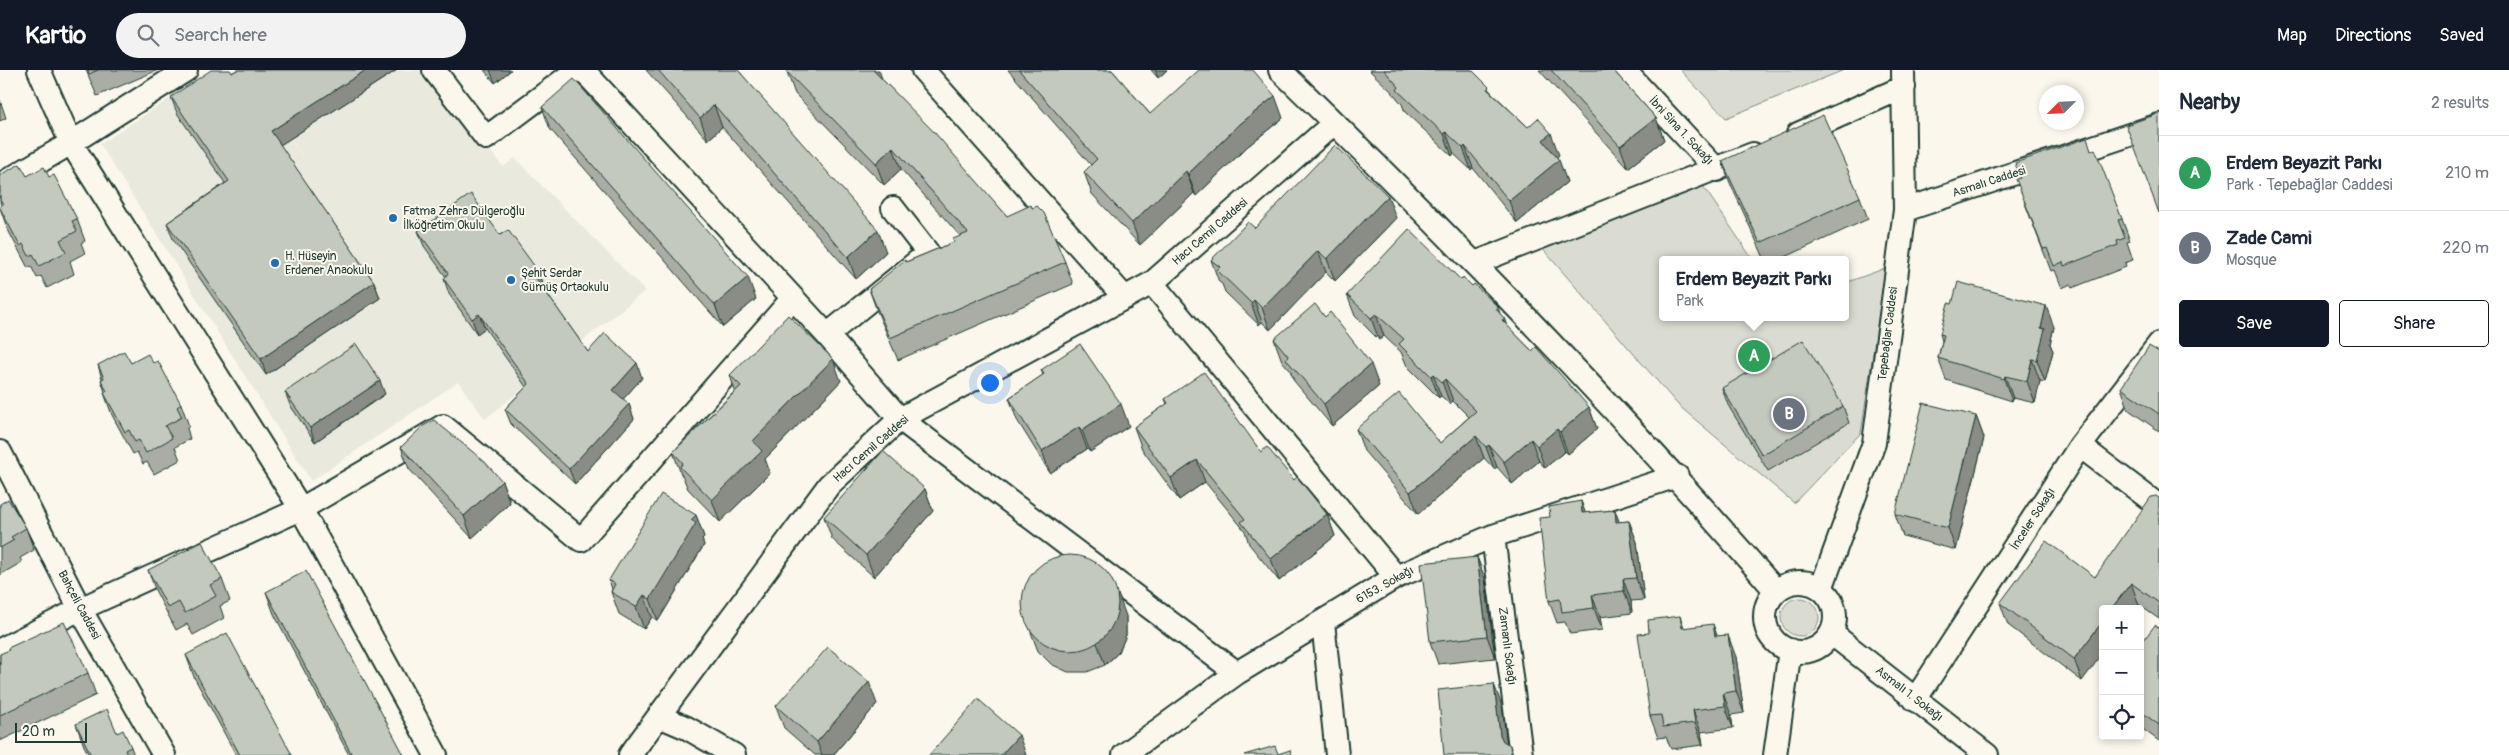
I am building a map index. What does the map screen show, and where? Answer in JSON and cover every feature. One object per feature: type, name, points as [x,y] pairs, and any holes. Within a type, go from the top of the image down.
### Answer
[{"type":"street","points":[[39,70],[71,143],[301,509],[436,755]]},
{"type":"street","points":[[0,186],[186,70]]},
{"type":"street","points":[[434,70],[486,138],[577,70]]},
{"type":"street","points":[[583,70],[793,298],[900,419],[1237,673]]},
{"type":"street","points":[[923,70],[1125,298]]},
{"type":"street","points":[[1280,70],[1475,263],[1677,476],[1776,591]]},
{"type":"street","name":"İbni Sina 1. Sokağı","points":[[1624,70],[1717,170]]},
{"type":"street","points":[[1475,263],[1717,170],[1775,144],[1904,78]]},
{"type":"street","name":"Tepebağlar Caddesi","points":[[1821,589],[1874,442],[1905,210],[1904,78]]},
{"type":"street","name":"Hacı Cemil Caddesi","points":[[630,755],[829,485],[900,419],[1152,283],[1334,122]]},
{"type":"street","name":"Asmalı Caddesi","points":[[1905,210],[2159,125]]},
{"type":"street","points":[[827,336],[928,253],[893,208]]},
{"type":"street","points":[[1152,283],[1396,576]]},
{"type":"street","points":[[0,650],[80,609],[301,509],[442,426],[581,540],[793,298]]},
{"type":"street","name":"İnceler Sokağı","points":[[1916,700],[2080,446],[2159,344]]},
{"type":"street","points":[[2080,446],[2159,506]]},
{"type":"street","name":"Bahçeli Caddesi","points":[[0,452],[80,609],[164,755]]},
{"type":"street","name":"6153. Sokağı","points":[[1124,755],[1237,673],[1396,576],[1493,536],[1677,476]]},
{"type":"street","name":"Zamanlı Sokağı","points":[[1493,536],[1521,755]]},
{"type":"street","points":[[1798,581],[1810,583],[1821,589],[1829,598],[1834,609],[1835,621],[1831,633],[1824,642],[1814,649],[1802,652],[1790,650],[1779,645],[1771,636],[1766,624],[1765,612],[1769,601],[1776,591],[1786,584],[1798,581]]},
{"type":"street","points":[[1322,622],[1337,755]]},
{"type":"street","name":"Asmalı 1. Sokağı","points":[[1831,633],[1987,755]]},
{"type":"street","points":[[1775,755],[1790,650]]},
{"type":"street","points":[[659,716],[687,728],[734,755]]},
{"type":"shaded area","points":[[213,70],[242,70],[315,175],[244,70],[428,70],[503,167],[515,158],[645,291],[485,419],[458,382],[311,481],[100,144]]},
{"type":"shaded area","points":[[1680,70],[1844,70],[1726,118]]},
{"type":"shaded area","points":[[1701,183],[1750,256],[1659,256],[1659,321],[1849,321],[1849,282],[1886,268],[1861,433],[1794,503],[1678,405],[1541,247]]},
{"type":"shaded area","points":[[1800,598],[1813,604],[1819,617],[1813,630],[1800,636],[1787,630],[1781,617],[1787,604]]},
{"type":"building","points":[[88,70],[98,70],[89,74]]},
{"type":"building","points":[[211,70],[230,70],[232,73],[237,70],[366,70],[271,131],[374,282],[261,359],[167,223],[229,181],[171,97]]},
{"type":"building","points":[[658,70],[738,70],[878,230],[848,257],[714,105],[700,118]]},
{"type":"building","points":[[789,70],[873,70],[935,133],[1007,216],[1031,205],[1032,208],[1037,206],[1044,213],[1065,262],[890,338],[869,289],[905,260],[906,262],[954,242],[953,239],[968,233],[893,147],[876,163],[787,72]]},
{"type":"building","points":[[1019,70],[1112,70],[1150,114],[1199,70],[1253,70],[1275,96],[1240,124],[1188,174],[1186,171],[1132,223],[1084,172],[1097,159]]},
{"type":"building","points":[[1384,70],[1472,70],[1489,87],[1487,89],[1528,127],[1538,118],[1551,133],[1543,140],[1559,160],[1509,201],[1465,146],[1463,148],[1446,132],[1444,134],[1397,90],[1399,87]]},
{"type":"building","points":[[1551,70],[1613,70],[1656,118],[1620,146]]},
{"type":"building","points":[[574,79],[748,277],[715,305],[542,107]]},
{"type":"building","points":[[2159,112],[2159,213],[2126,125]]},
{"type":"building","points":[[1823,115],[1860,197],[1760,243],[1722,161]]},
{"type":"building","points":[[2087,138],[2091,151],[2095,149],[2122,219],[2118,220],[2125,238],[2117,241],[2118,245],[2064,266],[2063,262],[2054,266],[2047,248],[2043,249],[2016,179],[2020,178],[2015,163]]},
{"type":"building","points":[[1335,145],[1388,196],[1327,259],[1318,251],[1262,308],[1254,300],[1251,303],[1217,270],[1220,267],[1211,260],[1248,222],[1255,228]]},
{"type":"building","points":[[20,164],[27,176],[44,167],[49,177],[54,175],[77,219],[72,221],[77,231],[60,240],[66,252],[39,266],[33,254],[29,256],[23,244],[20,246],[0,208],[3,204],[0,199],[0,175]]},
{"type":"building","points":[[471,194],[500,235],[508,230],[538,271],[533,274],[588,352],[605,333],[637,363],[613,390],[629,404],[569,469],[505,409],[529,384],[479,314],[472,319],[444,279],[448,273],[418,231]]},
{"type":"building","points":[[1409,229],[1461,280],[1463,277],[1472,286],[1474,284],[1498,307],[1496,309],[1504,318],[1502,320],[1532,351],[1536,347],[1589,407],[1560,432],[1557,429],[1537,446],[1531,439],[1504,462],[1489,445],[1486,447],[1476,436],[1410,492],[1356,429],[1399,393],[1440,443],[1476,411],[1445,379],[1442,382],[1433,374],[1431,376],[1399,344],[1404,339],[1376,314],[1371,318],[1347,295]]},
{"type":"building","points":[[1958,282],[2046,306],[2041,328],[2045,329],[2037,360],[2032,359],[2027,381],[2005,376],[2004,379],[1938,358],[1944,335],[1940,334],[1948,303],[1952,304]]},
{"type":"building","points":[[1315,304],[1325,317],[1330,312],[1371,364],[1324,404],[1286,359],[1289,357],[1274,339]]},
{"type":"building","points":[[788,315],[833,359],[753,441],[762,451],[712,500],[680,467],[683,463],[673,452],[741,386],[730,375]]},
{"type":"building","points":[[1803,340],[1843,406],[1762,455],[1722,388]]},
{"type":"building","points":[[356,344],[380,381],[310,428],[285,392]]},
{"type":"building","points":[[1080,344],[1121,404],[1082,430],[1079,427],[1042,451],[1009,398],[1044,374],[1041,370]]},
{"type":"building","points":[[2149,346],[2159,352],[2159,414],[2121,388]]},
{"type":"building","points":[[124,351],[131,363],[148,354],[153,363],[158,361],[181,404],[177,407],[182,417],[165,426],[172,438],[146,453],[139,440],[135,442],[129,430],[125,432],[104,393],[107,391],[101,380],[104,378],[98,365]]},
{"type":"building","points":[[1204,372],[1261,452],[1267,447],[1294,480],[1297,477],[1327,514],[1271,559],[1241,522],[1245,519],[1197,460],[1171,478],[1134,427],[1168,403],[1165,399]]},
{"type":"building","points":[[1923,403],[1976,416],[1948,528],[1895,514]]},
{"type":"building","points":[[434,420],[485,462],[502,481],[464,516],[401,447],[423,426]]},
{"type":"building","points":[[883,451],[925,489],[866,555],[824,517]]},
{"type":"building","points":[[661,494],[696,515],[691,520],[696,523],[650,599],[644,595],[636,607],[611,592],[615,584],[609,580]]},
{"type":"building","points":[[2156,496],[2159,498],[2159,603],[2131,583],[2114,605],[2099,605],[2099,626],[2074,659],[2000,603],[2046,541],[2095,577],[2151,497]]},
{"type":"building","points":[[8,499],[26,528],[11,537],[14,540],[0,548],[0,504]]},
{"type":"building","points":[[1581,501],[1582,513],[1615,510],[1616,522],[1629,521],[1636,578],[1623,579],[1624,591],[1592,595],[1594,608],[1562,612],[1560,599],[1549,601],[1539,518],[1550,517],[1549,507]]},
{"type":"building","points":[[202,542],[222,579],[210,585],[216,596],[185,613],[179,602],[168,608],[148,570]]},
{"type":"building","points":[[1070,555],[1088,559],[1104,569],[1114,585],[1118,603],[1114,621],[1104,637],[1088,647],[1070,651],[1052,647],[1036,637],[1026,621],[1022,603],[1026,585],[1036,569],[1052,559]]},
{"type":"building","points":[[1477,557],[1487,636],[1430,642],[1421,563]]},
{"type":"building","points":[[306,571],[404,755],[352,755],[266,592]]},
{"type":"building","points":[[1680,616],[1682,628],[1713,624],[1715,636],[1728,635],[1736,691],[1723,693],[1725,706],[1693,710],[1695,723],[1663,727],[1661,715],[1650,716],[1638,634],[1649,633],[1648,620]]},
{"type":"building","points":[[64,622],[88,673],[0,715],[0,654],[9,650],[8,648]]},
{"type":"building","points":[[2155,625],[2159,628],[2159,725],[2144,714],[2144,640]]},
{"type":"building","points":[[227,633],[292,755],[240,755],[186,655]]},
{"type":"building","points":[[828,647],[869,682],[817,742],[776,706]]},
{"type":"building","points":[[1494,684],[1500,735],[1503,741],[1510,745],[1511,755],[1444,755],[1438,690]]},
{"type":"building","points":[[978,699],[1019,735],[1001,755],[929,755]]},
{"type":"building","points":[[107,709],[117,733],[123,730],[131,747],[125,750],[128,755],[91,755],[76,724]]},
{"type":"building","points":[[1275,746],[1278,754],[1290,750],[1292,755],[1244,755]]},
{"type":"place","name":"Fatma Zehra Dülgeroğlu İlköğretim Okulu","points":[[393,218]]},
{"type":"place","name":"H. Hüseyin Erdener Anaokulu","points":[[275,263]]},
{"type":"place","name":"Şehit Serdar Gümüş Ortaokulu","points":[[511,280]]},
{"type":"place","name":"Erdem Beyazit Parkı","points":[[1754,356]]},
{"type":"place","name":"Zade Cami","points":[[1789,414]]}]
